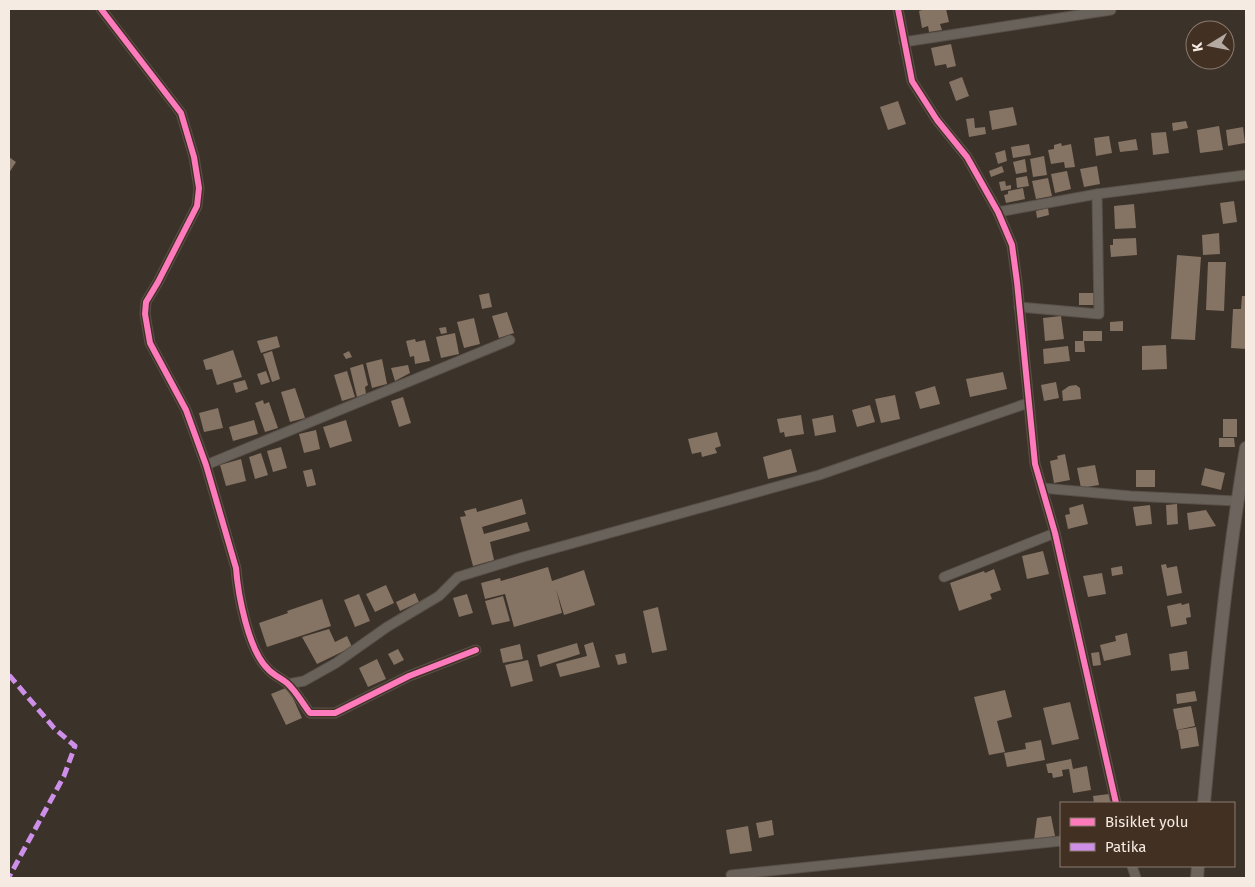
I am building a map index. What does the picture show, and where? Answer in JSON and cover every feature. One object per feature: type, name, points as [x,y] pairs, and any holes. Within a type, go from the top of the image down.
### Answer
[{"type":"street","points":[[101,9],[181,113],[194,157],[199,188],[197,206],[146,302],[145,314],[150,343],[186,410],[206,465],[236,568],[237,583],[247,627],[257,655],[268,669],[288,684],[310,713],[335,714],[409,676],[476,650]]},
{"type":"street","points":[[898,9],[912,81],[937,120],[967,157],[998,212],[1012,245],[1035,464],[1055,533],[1116,802]]},
{"type":"street","points":[[904,42],[1111,10]]},
{"type":"street","points":[[998,212],[1097,194],[1246,175]]},
{"type":"street","points":[[1019,307],[1099,314],[1097,194]]},
{"type":"street","points":[[206,465],[510,340]]},
{"type":"street","points":[[288,684],[304,681],[336,663],[387,626],[439,596],[458,577],[523,557],[819,475],[1028,403]]},
{"type":"street","points":[[1204,802],[1237,501],[1246,448]]},
{"type":"street","points":[[1042,488],[1131,496],[1237,501]]},
{"type":"street","points":[[944,577],[1055,533]]},
{"type":"street","points":[[731,874],[1060,841]]},
{"type":"building","points":[[925,9],[946,9],[949,22],[940,24],[942,30],[929,32],[928,26],[922,28],[919,11]]},
{"type":"building","points":[[951,44],[956,66],[947,68],[946,64],[935,66],[931,48]]},
{"type":"building","points":[[962,77],[969,96],[956,101],[949,82]]},
{"type":"building","points":[[898,101],[906,124],[888,130],[880,107]]},
{"type":"building","points":[[1013,107],[1017,125],[992,130],[989,111]]},
{"type":"building","points":[[974,118],[975,128],[985,127],[986,134],[969,137],[966,119]]},
{"type":"building","points":[[1186,121],[1188,128],[1173,131],[1172,123]]},
{"type":"building","points":[[1219,126],[1223,150],[1200,153],[1197,130]]},
{"type":"building","points":[[1243,127],[1245,143],[1228,146],[1226,130]]},
{"type":"building","points":[[1166,132],[1169,153],[1153,155],[1151,133]]},
{"type":"building","points":[[1109,136],[1112,153],[1096,156],[1094,138]]},
{"type":"building","points":[[1136,139],[1138,150],[1120,152],[1118,142]]},
{"type":"building","points":[[1061,143],[1062,146],[1071,144],[1075,167],[1065,168],[1064,162],[1051,164],[1048,150],[1054,149],[1054,145]]},
{"type":"building","points":[[1029,144],[1031,155],[1013,158],[1011,147]]},
{"type":"building","points":[[1005,150],[1007,161],[998,164],[995,153]]},
{"type":"building","points":[[1044,156],[1047,175],[1033,177],[1030,159]]},
{"type":"building","points":[[9,157],[16,162],[9,173]]},
{"type":"building","points":[[1025,159],[1027,172],[1016,174],[1013,162]]},
{"type":"building","points":[[1002,166],[1004,172],[991,177],[989,171]]},
{"type":"building","points":[[1097,166],[1100,184],[1084,187],[1080,169]]},
{"type":"building","points":[[1067,171],[1071,189],[1055,193],[1051,174]]},
{"type":"building","points":[[1027,176],[1029,186],[1017,188],[1016,178]]},
{"type":"building","points":[[1048,178],[1052,196],[1036,199],[1032,181]]},
{"type":"building","points":[[1005,181],[1006,186],[1011,185],[1011,189],[1001,191],[999,182]]},
{"type":"building","points":[[1023,188],[1025,199],[1006,203],[1004,195],[1008,194],[1008,191]]},
{"type":"building","points":[[1234,201],[1237,222],[1223,224],[1220,203]]},
{"type":"building","points":[[1134,204],[1136,228],[1115,229],[1114,206]]},
{"type":"building","points":[[1048,208],[1049,215],[1037,218],[1036,211]]},
{"type":"building","points":[[1219,233],[1220,254],[1203,255],[1202,235]]},
{"type":"building","points":[[1136,238],[1137,255],[1111,257],[1110,245],[1113,245],[1113,239]]},
{"type":"building","points":[[1177,255],[1201,257],[1195,340],[1171,339]]},
{"type":"building","points":[[1208,262],[1226,262],[1224,311],[1206,310]]},
{"type":"building","points":[[489,293],[492,307],[482,309],[479,295]]},
{"type":"building","points":[[1079,293],[1094,293],[1094,305],[1079,305]]},
{"type":"building","points":[[1242,296],[1246,296],[1246,349],[1231,348],[1233,309],[1241,309]]},
{"type":"building","points":[[507,312],[514,333],[499,338],[492,316]]},
{"type":"building","points":[[1061,316],[1064,339],[1045,341],[1043,318]]},
{"type":"building","points":[[474,318],[480,344],[464,348],[457,322]]},
{"type":"building","points":[[1123,321],[1123,331],[1110,331],[1110,322]]},
{"type":"building","points":[[446,327],[447,333],[441,334],[439,328]]},
{"type":"building","points":[[1083,331],[1102,331],[1102,341],[1083,341]]},
{"type":"building","points":[[455,333],[459,354],[441,358],[436,337]]},
{"type":"building","points":[[277,336],[280,347],[261,353],[257,341]]},
{"type":"building","points":[[415,339],[416,342],[425,340],[430,361],[415,364],[414,356],[410,357],[406,341]]},
{"type":"building","points":[[1075,341],[1084,341],[1085,352],[1075,352]]},
{"type":"building","points":[[1166,345],[1167,369],[1142,370],[1142,346]]},
{"type":"building","points":[[1068,346],[1070,361],[1044,364],[1043,349]]},
{"type":"building","points":[[233,350],[242,377],[217,385],[212,369],[206,370],[203,360]]},
{"type":"building","points":[[272,351],[280,379],[272,382],[263,354]]},
{"type":"building","points":[[349,351],[352,357],[346,359],[343,354]]},
{"type":"building","points":[[382,359],[387,384],[372,388],[366,363]]},
{"type":"building","points":[[363,364],[368,385],[365,387],[366,394],[357,397],[350,368]]},
{"type":"building","points":[[408,365],[410,373],[395,381],[391,368]]},
{"type":"building","points":[[266,371],[270,382],[261,385],[257,374]]},
{"type":"building","points":[[347,371],[355,397],[342,401],[334,375]]},
{"type":"building","points":[[1003,372],[1007,389],[970,397],[966,379]]},
{"type":"building","points":[[245,380],[248,389],[236,393],[233,383]]},
{"type":"building","points":[[1056,382],[1059,398],[1044,401],[1041,385]]},
{"type":"building","points":[[1076,385],[1080,388],[1081,399],[1063,401],[1062,391],[1069,386]]},
{"type":"building","points":[[935,386],[940,404],[920,409],[915,392]]},
{"type":"building","points":[[295,388],[305,418],[290,422],[281,392]]},
{"type":"building","points":[[895,395],[900,419],[881,423],[875,399]]},
{"type":"building","points":[[403,397],[411,423],[399,427],[391,401]]},
{"type":"building","points":[[263,400],[264,404],[269,402],[278,428],[265,432],[255,403]]},
{"type":"building","points":[[870,405],[875,422],[857,427],[852,410]]},
{"type":"building","points":[[218,408],[223,428],[204,432],[199,413]]},
{"type":"building","points":[[801,415],[804,434],[785,437],[784,432],[780,433],[777,419]]},
{"type":"building","points":[[833,415],[836,432],[815,436],[812,419]]},
{"type":"building","points":[[1223,419],[1237,419],[1237,437],[1223,437]]},
{"type":"building","points":[[254,420],[258,434],[233,441],[229,427]]},
{"type":"building","points":[[346,420],[352,441],[330,448],[323,427]]},
{"type":"building","points":[[316,430],[320,449],[304,453],[299,434]]},
{"type":"building","points":[[717,432],[721,446],[715,448],[717,453],[702,457],[701,452],[692,454],[688,439]]},
{"type":"building","points":[[1219,438],[1234,438],[1235,447],[1219,447]]},
{"type":"building","points":[[281,447],[287,468],[273,472],[267,451]]},
{"type":"building","points":[[791,449],[797,472],[768,479],[763,457]]},
{"type":"building","points":[[261,453],[268,475],[255,479],[249,457]]},
{"type":"building","points":[[1065,454],[1070,480],[1054,483],[1050,461],[1058,459],[1057,456]]},
{"type":"building","points":[[241,459],[246,481],[226,486],[220,465]]},
{"type":"building","points":[[1095,465],[1099,485],[1081,488],[1077,468]]},
{"type":"building","points":[[1205,468],[1225,473],[1221,490],[1201,485]]},
{"type":"building","points":[[312,469],[316,485],[307,487],[303,471]]},
{"type":"building","points":[[1136,470],[1155,470],[1155,487],[1136,487]]},
{"type":"building","points":[[522,499],[526,514],[482,527],[484,534],[527,522],[530,531],[490,542],[494,560],[473,566],[460,517],[466,516],[464,511],[476,508],[477,512]]},
{"type":"building","points":[[1083,504],[1088,524],[1068,529],[1065,515],[1070,514],[1069,508]]},
{"type":"building","points":[[1177,504],[1178,524],[1167,525],[1166,505]]},
{"type":"building","points":[[1150,505],[1152,524],[1136,526],[1133,507]]},
{"type":"building","points":[[1206,510],[1216,526],[1189,530],[1187,513]]},
{"type":"building","points":[[1043,551],[1049,574],[1027,579],[1022,556]]},
{"type":"building","points":[[1166,564],[1167,568],[1177,566],[1182,593],[1167,596],[1161,565]]},
{"type":"building","points":[[1122,566],[1123,574],[1112,576],[1111,568]]},
{"type":"building","points":[[548,567],[552,581],[584,570],[595,605],[564,615],[556,589],[562,613],[514,627],[505,594],[485,599],[481,583],[500,578],[501,581]]},
{"type":"building","points":[[994,569],[1001,590],[990,594],[992,599],[959,611],[950,583]]},
{"type":"building","points":[[1102,573],[1106,594],[1088,597],[1083,576]]},
{"type":"building","points":[[386,585],[394,603],[375,612],[366,594]]},
{"type":"building","points":[[415,593],[419,602],[400,611],[396,602]]},
{"type":"building","points":[[359,594],[370,621],[355,627],[344,600]]},
{"type":"building","points":[[467,594],[473,613],[459,617],[453,598]]},
{"type":"building","points":[[503,596],[510,621],[492,625],[485,601]]},
{"type":"building","points":[[322,599],[331,626],[267,647],[259,623]]},
{"type":"building","points":[[1181,603],[1182,605],[1189,603],[1191,617],[1186,618],[1187,624],[1171,627],[1167,606]]},
{"type":"building","points":[[658,607],[667,650],[652,653],[643,611]]},
{"type":"building","points":[[329,629],[335,642],[347,636],[352,647],[317,664],[302,637]]},
{"type":"building","points":[[1127,633],[1131,655],[1104,661],[1100,645],[1116,641],[1115,636]]},
{"type":"building","points":[[593,642],[600,667],[560,677],[556,664],[587,656],[584,645]]},
{"type":"building","points":[[577,643],[580,654],[540,667],[537,655]]},
{"type":"building","points":[[520,644],[523,659],[503,663],[500,649]]},
{"type":"building","points":[[398,649],[404,660],[394,665],[388,654]]},
{"type":"building","points":[[1187,651],[1189,669],[1171,671],[1169,654]]},
{"type":"building","points":[[1099,652],[1101,665],[1093,666],[1091,653]]},
{"type":"building","points":[[625,653],[627,663],[618,665],[615,655]]},
{"type":"building","points":[[377,659],[386,679],[368,687],[359,668]]},
{"type":"building","points":[[528,660],[533,681],[511,687],[505,665]]},
{"type":"building","points":[[288,687],[302,718],[286,725],[271,694]]},
{"type":"building","points":[[1005,690],[1012,717],[997,721],[1005,752],[989,755],[974,697]]},
{"type":"building","points":[[1195,691],[1197,701],[1177,704],[1176,694]]},
{"type":"building","points":[[1070,702],[1079,739],[1052,745],[1043,708]]},
{"type":"building","points":[[1191,706],[1195,726],[1177,730],[1173,709]]},
{"type":"building","points":[[1196,727],[1199,746],[1181,749],[1178,730]]},
{"type":"building","points":[[1041,740],[1045,760],[1007,767],[1004,753],[1026,749],[1025,743]]},
{"type":"building","points":[[1071,759],[1073,769],[1087,766],[1091,790],[1073,793],[1069,769],[1062,770],[1063,776],[1053,778],[1052,773],[1048,773],[1046,764]]},
{"type":"building","points":[[1109,794],[1111,802],[1094,802],[1093,796]]},
{"type":"building","points":[[1051,816],[1055,836],[1034,840],[1037,818]]},
{"type":"building","points":[[772,820],[774,835],[759,838],[756,823]]},
{"type":"building","points":[[748,826],[752,851],[730,854],[726,830]]},
{"type":"marked path","points":[[9,675],[54,728],[75,746],[64,776],[9,877]]},
{"type":"cycle path","points":[[101,9],[181,113],[194,157],[199,188],[197,206],[146,302],[145,314],[150,343],[186,410],[206,465],[236,568],[245,621],[261,660],[270,671],[290,686],[310,713],[335,713],[409,676],[476,650]]},
{"type":"cycle path","points":[[898,9],[912,81],[937,120],[967,157],[998,212],[1012,245],[1035,464],[1055,533],[1116,802]]}]
